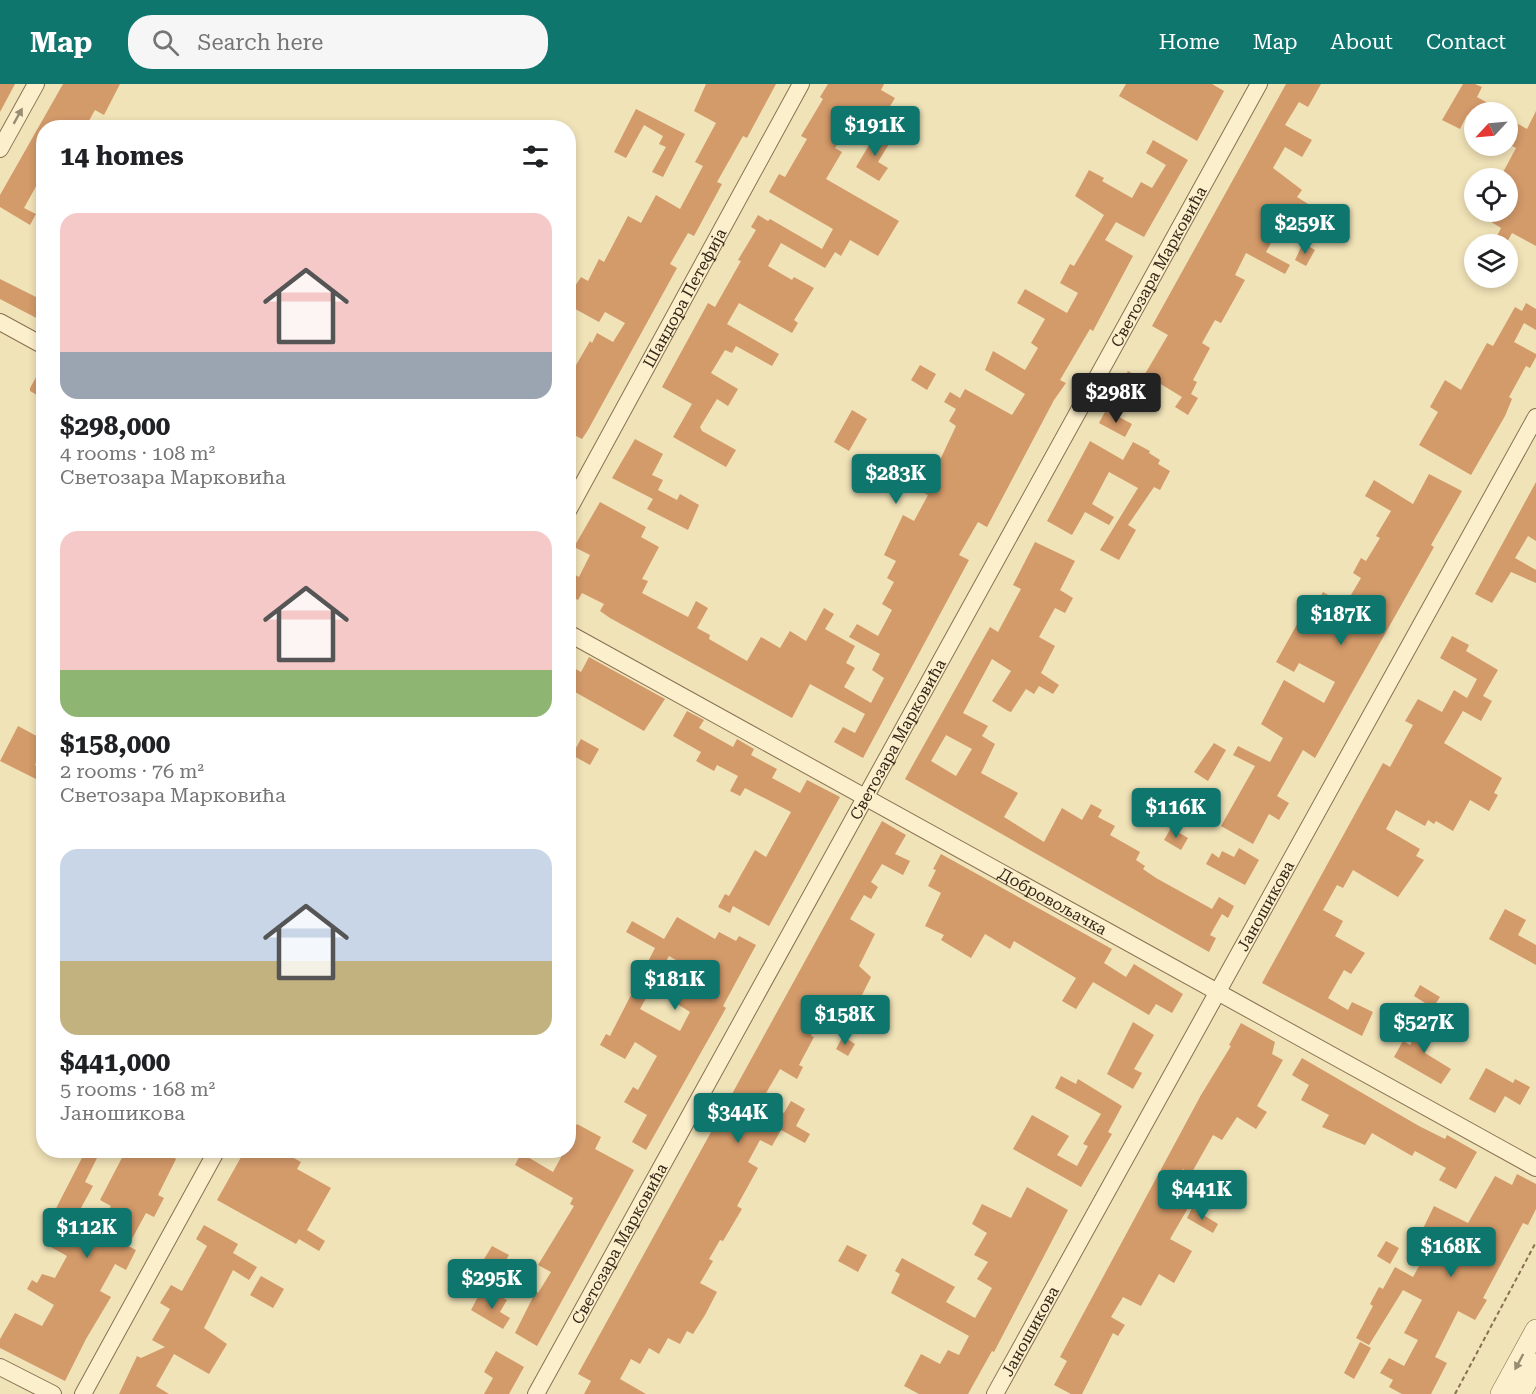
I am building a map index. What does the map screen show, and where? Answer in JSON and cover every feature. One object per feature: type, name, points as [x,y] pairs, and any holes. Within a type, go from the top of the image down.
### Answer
[{"type":"street","points":[[0,149],[36,84]]},
{"type":"street","name":"Шандора Петефија","points":[[576,496],[801,84]]},
{"type":"street","name":"Светозара Марковића","points":[[536,1394],[1259,84]]},
{"type":"street","points":[[0,322],[36,342]]},
{"type":"street","name":"Јаношикова","points":[[995,1394],[1536,417]]},
{"type":"street","name":"Добровољачка","points":[[576,637],[1536,1168]]},
{"type":"street","points":[[83,1394],[213,1158]]},
{"type":"street","points":[[1501,1394],[1536,1330]]},
{"type":"street","points":[[1520,1394],[1536,1364]]},
{"type":"street","points":[[0,1367],[52,1394]]},
{"type":"path","points":[[1455,1394],[1536,1242]]},
{"type":"building","points":[[0,84],[15,84],[0,112]]},
{"type":"building","points":[[63,84],[120,84],[104,115],[95,110],[89,120],[43,120]]},
{"type":"building","points":[[706,84],[776,84],[747,138],[743,136],[717,182],[722,184],[694,236],[688,233],[670,264],[677,268],[582,439],[576,436],[576,365],[597,333],[613,342],[625,323],[605,312],[599,322],[576,309],[576,285],[581,277],[588,281],[599,259],[604,262],[628,216],[641,223],[656,195],[680,209],[703,166],[695,162],[716,123],[694,111]]},
{"type":"building","points":[[828,84],[884,84],[881,90],[895,98],[872,136],[850,123],[835,148],[842,152],[826,179],[899,221],[878,256],[850,240],[841,256],[835,252],[825,268],[781,243],[768,266],[792,280],[794,277],[814,288],[794,320],[798,323],[792,333],[739,303],[727,324],[779,354],[772,366],[736,346],[732,353],[725,350],[711,373],[738,389],[728,406],[717,399],[700,427],[702,431],[736,450],[726,467],[673,437],[692,404],[662,387],[708,303],[715,307],[741,261],[738,260],[756,230],[751,227],[758,215],[768,221],[770,219],[822,249],[833,229],[769,192],[779,174],[785,177],[807,139],[801,136],[823,99],[820,97]]},
{"type":"building","points":[[1126,84],[1212,84],[1224,91],[1197,141],[1119,96]]},
{"type":"building","points":[[1286,84],[1321,84],[1308,107],[1299,102],[1285,125],[1312,140],[1302,157],[1285,147],[1273,168],[1302,190],[1297,197],[1313,207],[1296,237],[1280,227],[1266,252],[1290,265],[1285,274],[1246,253],[1235,275],[1245,280],[1221,323],[1215,320],[1202,343],[1210,348],[1193,380],[1197,382],[1191,394],[1198,398],[1188,415],[1175,407],[1182,397],[1159,383],[1145,407],[1117,391],[1128,371],[1142,379],[1168,335],[1152,326]]},
{"type":"building","points":[[1463,84],[1475,84],[1482,87],[1477,97],[1486,102],[1464,102],[1464,121],[1460,129],[1442,120]]},
{"type":"building","points":[[636,109],[685,134],[663,177],[652,172],[666,147],[659,144],[663,136],[644,125],[626,158],[614,152]]},
{"type":"building","points":[[1536,111],[1536,246],[1518,236],[1518,234],[1498,234],[1501,228],[1491,222],[1518,222],[1518,168],[1505,168],[1512,156],[1518,156],[1518,124],[1527,129]]},
{"type":"building","points":[[878,130],[892,139],[878,162],[888,168],[879,181],[856,167]]},
{"type":"building","points":[[36,132],[36,186],[24,208],[36,214],[30,225],[0,207],[0,195]]},
{"type":"building","points":[[1153,140],[1188,160],[1144,237],[1116,222],[1105,240],[1133,256],[1093,331],[1090,329],[1060,380],[1066,383],[1054,400],[987,527],[978,522],[959,555],[969,560],[863,758],[834,742],[843,727],[855,733],[865,714],[810,684],[792,718],[610,618],[600,611],[604,604],[582,593],[578,600],[576,599],[576,575],[579,577],[590,555],[576,548],[576,544],[600,502],[646,527],[641,537],[659,547],[642,579],[648,581],[642,593],[688,617],[696,601],[708,608],[697,628],[710,635],[709,639],[747,661],[761,637],[780,648],[790,631],[806,641],[824,608],[834,614],[825,629],[855,646],[846,663],[855,668],[844,687],[871,703],[884,678],[872,670],[880,654],[849,637],[857,624],[878,636],[892,610],[882,604],[894,582],[887,578],[896,561],[884,555],[903,515],[914,521],[928,495],[910,486],[916,474],[929,454],[940,460],[956,426],[949,421],[956,409],[944,402],[950,392],[960,398],[965,389],[1012,415],[1025,394],[985,370],[993,351],[1025,370],[1038,348],[1031,343],[1045,319],[1017,303],[1025,289],[1067,313],[1078,293],[1060,283],[1070,264],[1074,266],[1104,215],[1075,196],[1089,170],[1104,178],[1102,181],[1132,198],[1141,182],[1152,188],[1166,165],[1146,153]]},
{"type":"building","points":[[1303,243],[1315,250],[1306,266],[1295,260]]},
{"type":"building","points":[[0,279],[36,297],[36,318],[0,299]]},
{"type":"building","points":[[1526,303],[1536,309],[1536,330],[1524,323],[1514,342],[1536,354],[1536,357],[1530,368],[1526,366],[1509,397],[1512,399],[1505,416],[1471,475],[1419,445],[1438,412],[1430,407],[1445,380],[1461,390],[1487,343],[1493,346],[1515,307],[1522,311]]},
{"type":"building","points":[[920,365],[936,374],[927,390],[911,380]]},
{"type":"building","points":[[36,377],[36,394],[30,391]]},
{"type":"building","points":[[852,410],[867,419],[849,451],[834,442]]},
{"type":"building","points":[[1106,410],[1132,424],[1125,437],[1099,423]]},
{"type":"building","points":[[635,439],[663,454],[652,475],[663,480],[658,490],[677,500],[680,494],[699,505],[688,530],[647,509],[653,499],[612,478]]},
{"type":"building","points":[[1090,441],[1123,460],[1133,442],[1150,451],[1149,453],[1160,460],[1158,464],[1170,471],[1160,490],[1154,487],[1128,525],[1136,530],[1119,560],[1100,550],[1138,488],[1109,472],[1092,504],[1114,517],[1109,525],[1085,512],[1072,535],[1047,521]]},
{"type":"building","points":[[1429,474],[1462,491],[1431,545],[1434,547],[1315,758],[1303,750],[1277,796],[1289,803],[1279,820],[1269,814],[1253,844],[1221,826],[1255,766],[1233,755],[1238,746],[1270,762],[1283,738],[1261,724],[1284,680],[1324,703],[1335,682],[1299,663],[1294,672],[1276,662],[1305,610],[1311,614],[1323,592],[1345,605],[1361,578],[1353,573],[1361,558],[1366,561],[1380,538],[1376,536],[1391,511],[1365,496],[1374,480],[1413,504]]},
{"type":"building","points":[[1536,482],[1536,541],[1528,536],[1515,558],[1536,570],[1536,583],[1511,572],[1492,603],[1475,594]]},
{"type":"building","points":[[1035,542],[1075,561],[1060,590],[1073,598],[1065,613],[1055,608],[1039,637],[1055,646],[1041,673],[1059,685],[1053,694],[1039,686],[1034,694],[1026,689],[1011,712],[1008,711],[992,701],[1011,671],[992,659],[963,713],[988,726],[982,736],[995,744],[981,773],[1018,793],[1004,817],[1044,842],[1062,808],[1082,820],[1091,804],[1102,810],[1098,817],[1115,826],[1110,835],[1140,852],[1136,860],[1145,866],[1143,869],[1212,909],[1219,897],[1234,906],[1228,918],[1222,914],[1210,935],[1216,938],[1209,952],[905,779],[990,627],[998,632],[1021,589],[1013,585]],"holes":[[[946,735],[972,749],[956,776],[931,761]]]},
{"type":"building","points":[[1452,636],[1469,645],[1466,651],[1498,670],[1483,696],[1492,701],[1481,721],[1463,711],[1444,743],[1502,778],[1494,793],[1498,795],[1489,811],[1470,800],[1453,831],[1436,821],[1434,824],[1428,820],[1425,826],[1396,810],[1386,829],[1420,849],[1416,856],[1424,860],[1398,897],[1353,870],[1343,888],[1337,885],[1323,910],[1343,921],[1335,936],[1365,953],[1351,974],[1344,970],[1328,998],[1348,1010],[1352,1002],[1373,1012],[1362,1036],[1262,983],[1383,763],[1390,767],[1413,725],[1405,721],[1418,699],[1442,712],[1454,690],[1467,698],[1477,679],[1440,658]]},
{"type":"building","points":[[589,657],[665,699],[644,731],[576,693],[576,669],[581,672]]},
{"type":"building","points":[[687,711],[704,720],[699,728],[733,747],[737,739],[754,749],[751,755],[777,769],[772,778],[800,793],[807,780],[840,797],[769,926],[733,906],[730,913],[718,907],[725,894],[729,896],[755,850],[766,857],[791,812],[745,788],[740,796],[730,791],[738,776],[717,765],[714,771],[696,761],[701,752],[673,736]]},
{"type":"building","points":[[18,726],[36,736],[36,779],[0,761]]},
{"type":"building","points":[[581,739],[599,749],[590,765],[576,757],[576,748]]},
{"type":"building","points":[[1214,743],[1226,750],[1208,781],[1194,772]]},
{"type":"building","points":[[882,821],[906,835],[895,854],[910,861],[903,875],[882,864],[871,882],[878,887],[871,899],[864,895],[850,919],[875,934],[859,966],[871,977],[857,1005],[860,1006],[852,1019],[827,1004],[814,1027],[811,1036],[814,1037],[799,1065],[803,1067],[797,1079],[780,1069],[762,1100],[784,1113],[791,1101],[805,1109],[796,1126],[810,1134],[805,1143],[781,1130],[772,1146],[760,1140],[748,1162],[758,1168],[737,1206],[742,1209],[709,1259],[713,1261],[700,1283],[717,1292],[705,1315],[693,1334],[687,1331],[680,1344],[668,1338],[659,1354],[649,1348],[640,1364],[631,1359],[620,1379],[646,1394],[584,1394],[591,1381],[578,1374]]},
{"type":"building","points":[[1171,828],[1188,838],[1181,850],[1164,840]]},
{"type":"building","points":[[1239,848],[1259,860],[1245,885],[1206,864],[1212,853],[1219,858],[1222,851],[1234,857]]},
{"type":"building","points":[[941,854],[1112,949],[1104,963],[1126,977],[1134,964],[1183,994],[1172,1013],[1156,1004],[1149,1015],[1093,982],[1076,1009],[1062,1001],[1076,978],[1014,941],[1010,949],[985,934],[971,958],[941,940],[944,935],[925,926],[941,893],[928,886]]},
{"type":"building","points":[[1505,909],[1526,920],[1518,935],[1536,945],[1536,965],[1489,939]]},
{"type":"building","points":[[677,917],[715,939],[719,932],[736,941],[739,936],[756,945],[723,1006],[726,1008],[646,1150],[632,1142],[647,1115],[624,1102],[633,1087],[638,1090],[657,1056],[635,1042],[625,1059],[600,1045],[606,1034],[610,1036],[655,948],[626,932],[632,921],[664,939]],"holes":[[[669,956],[688,967],[671,1000],[690,1012],[680,1031],[640,1009]]]},
{"type":"building","points":[[1420,985],[1440,997],[1433,1008],[1414,996]]},
{"type":"building","points":[[1434,1016],[1443,1021],[1425,1053],[1451,1069],[1441,1084],[1394,1057],[1403,1041],[1410,1045],[1418,1031],[1423,1034]]},
{"type":"building","points":[[1133,1022],[1154,1035],[1134,1069],[1142,1073],[1133,1089],[1107,1074]]},
{"type":"building","points":[[1241,1023],[1275,1042],[1272,1054],[1283,1060],[1257,1106],[1267,1112],[1256,1129],[1237,1117],[1222,1140],[1213,1135],[1191,1174],[1183,1169],[1167,1195],[1188,1208],[1170,1239],[1192,1251],[1174,1283],[1159,1274],[1141,1306],[1123,1297],[1111,1317],[1125,1325],[1118,1336],[1113,1333],[1082,1394],[1071,1394],[1054,1385],[1067,1361],[1060,1357],[1201,1095],[1231,1046],[1229,1045]]},
{"type":"building","points":[[843,1036],[855,1044],[848,1056],[836,1049]]},
{"type":"building","points":[[1302,1058],[1419,1126],[1445,1139],[1447,1135],[1477,1152],[1456,1189],[1439,1180],[1446,1168],[1415,1151],[1412,1156],[1372,1133],[1365,1145],[1322,1127],[1329,1115],[1301,1100],[1309,1085],[1292,1075]]},
{"type":"building","points":[[1486,1068],[1513,1083],[1515,1079],[1530,1087],[1520,1105],[1505,1096],[1495,1113],[1469,1099]]},
{"type":"building","points":[[1061,1076],[1076,1084],[1078,1079],[1122,1106],[1108,1132],[1112,1134],[1081,1187],[1013,1149],[1032,1115],[1069,1136],[1057,1155],[1077,1166],[1088,1146],[1083,1144],[1101,1114],[1055,1088]]},
{"type":"building","points":[[577,1124],[601,1137],[595,1149],[634,1170],[537,1346],[515,1333],[536,1291],[538,1293],[551,1272],[538,1265],[574,1206],[570,1204],[573,1198],[515,1165],[518,1158],[529,1158],[553,1172],[561,1158],[576,1158]]},
{"type":"building","points":[[82,1158],[97,1158],[85,1182],[93,1186],[76,1217],[98,1230],[111,1206],[100,1200],[122,1158],[176,1159],[158,1195],[164,1198],[154,1217],[146,1213],[128,1246],[136,1250],[126,1270],[115,1264],[100,1291],[111,1297],[65,1381],[0,1348],[0,1339],[15,1313],[42,1326],[54,1305],[27,1289],[32,1280],[37,1283],[42,1274],[55,1278],[67,1256],[49,1246],[57,1232],[47,1226]]},
{"type":"building","points":[[241,1158],[294,1158],[301,1162],[297,1169],[331,1188],[307,1230],[325,1241],[319,1251],[299,1239],[296,1244],[217,1200]]},
{"type":"building","points":[[1517,1174],[1536,1184],[1536,1209],[1528,1225],[1523,1223],[1483,1298],[1487,1300],[1475,1320],[1458,1311],[1435,1357],[1447,1363],[1431,1394],[1402,1394],[1389,1387],[1393,1380],[1380,1373],[1389,1358],[1404,1366],[1418,1340],[1404,1333],[1422,1300],[1403,1290],[1369,1345],[1356,1338],[1373,1306],[1370,1304],[1379,1287],[1383,1289],[1395,1267],[1413,1277],[1428,1250],[1416,1243],[1434,1206],[1468,1223],[1495,1176],[1512,1185]]},
{"type":"building","points":[[1027,1187],[1068,1210],[994,1352],[992,1351],[968,1394],[919,1394],[904,1386],[921,1354],[940,1364],[948,1350],[959,1355],[969,1336],[891,1293],[900,1274],[895,1271],[902,1258],[955,1287],[946,1302],[975,1318],[992,1288],[977,1279],[988,1262],[974,1255],[987,1233],[972,1224],[982,1204],[1011,1218]]},
{"type":"building","points":[[1192,1208],[1218,1224],[1213,1233],[1187,1218]]},
{"type":"building","points":[[204,1225],[238,1244],[233,1253],[257,1267],[249,1280],[233,1270],[204,1328],[227,1344],[209,1374],[174,1354],[156,1386],[169,1394],[119,1394],[137,1356],[141,1358],[165,1347],[152,1340],[170,1309],[160,1303],[171,1285],[182,1291],[207,1246],[196,1239]]},
{"type":"building","points":[[1386,1241],[1399,1248],[1390,1264],[1377,1256]]},
{"type":"building","points":[[847,1245],[867,1255],[858,1272],[838,1261]]},
{"type":"building","points":[[492,1246],[509,1255],[498,1273],[481,1264]]},
{"type":"building","points":[[261,1276],[284,1289],[273,1308],[250,1295]]},
{"type":"building","points":[[494,1293],[507,1300],[500,1312],[510,1318],[503,1329],[471,1310],[479,1295],[489,1301]]},
{"type":"building","points":[[1360,1342],[1371,1348],[1354,1379],[1344,1373]]},
{"type":"building","points":[[496,1351],[524,1367],[509,1394],[484,1394],[493,1378],[484,1372]]}]
